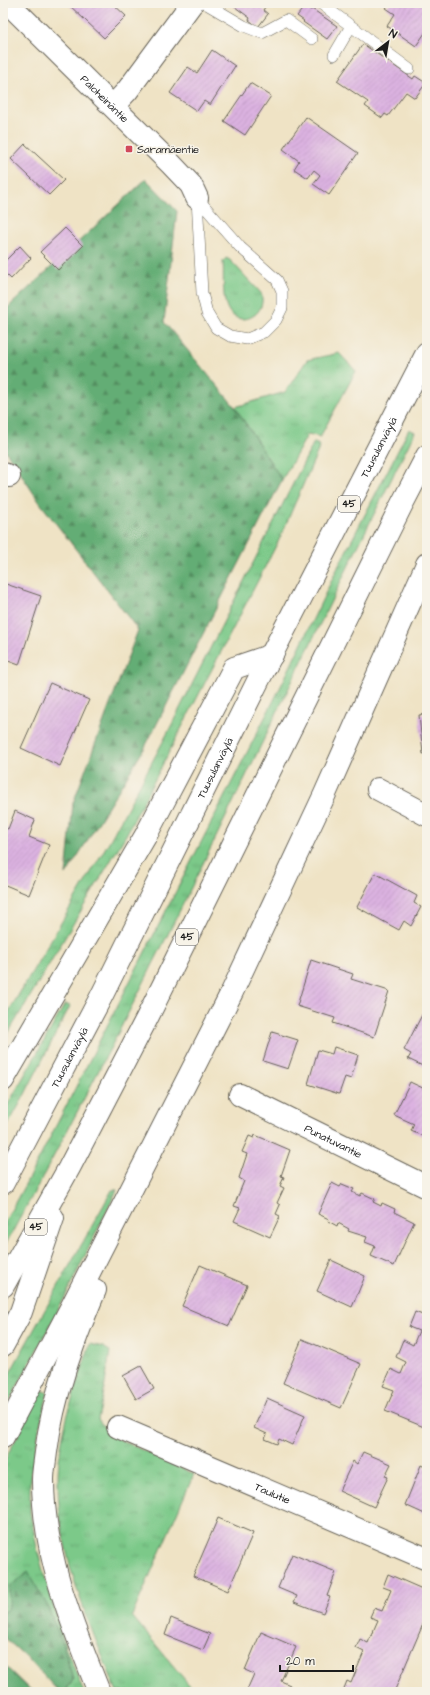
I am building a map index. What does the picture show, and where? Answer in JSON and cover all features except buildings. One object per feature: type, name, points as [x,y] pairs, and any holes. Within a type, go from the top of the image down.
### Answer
[{"type":"main road","name":"Paloheinäntie","points":[[8,3],[191,185],[197,198]]},
{"type":"main road","points":[[113,106],[127,91],[192,3]]},
{"type":"main road","name":"Tuusulanväylä","points":[[3,1183],[101,997],[272,655],[427,353]]},
{"type":"main road","name":"45","points":[[3,1286],[69,1168],[146,1020],[427,456]]},
{"type":"main road","points":[[3,1438],[74,1304],[232,992],[318,808],[427,564]]},
{"type":"main road","points":[[3,1080],[146,835],[234,668],[272,655]]},
{"type":"main road","points":[[378,789],[427,815]]},
{"type":"main road","points":[[99,1692],[68,1615],[53,1565],[46,1521],[43,1479],[48,1437],[56,1398],[73,1344],[181,1093]]},
{"type":"main road","name":"Punatuvantie","points":[[240,1096],[427,1187]]},
{"type":"main road","points":[[3,1345],[21,1312],[69,1168]]},
{"type":"main road","name":"Taulutie","points":[[118,1427],[427,1559]]},
{"type":"lane","points":[[205,3],[244,26],[262,33],[286,20],[312,39]]},
{"type":"lane","points":[[320,3],[409,69]]},
{"type":"lane","points":[[334,55],[351,26]]},
{"type":"lane","points":[[197,198],[240,247],[276,280],[280,286],[282,292],[282,308],[276,320],[264,332],[247,339],[230,336],[216,328],[207,313],[202,292],[197,198]]},
{"type":"green space","points":[[146,179],[177,211],[164,322],[235,407],[282,480],[144,749],[66,875],[73,803],[138,630],[40,503],[3,447],[3,312]]},
{"type":"green space","points":[[226,258],[230,260],[261,293],[262,301],[260,309],[250,318],[243,319],[236,317],[230,313],[226,305],[223,261]]},
{"type":"green space","points":[[339,353],[356,371],[320,437],[308,434],[282,480],[235,407],[285,392],[307,360]]},
{"type":"green space","points":[[409,429],[415,432],[214,842],[111,1047],[3,1249],[3,1225],[41,1155],[278,692],[339,565]]},
{"type":"green space","points":[[314,442],[320,446],[279,540],[126,835],[3,1042],[3,1021],[110,840],[167,734]]},
{"type":"green space","points":[[65,1004],[70,1006],[3,1134],[3,1113]]},
{"type":"green space","points":[[112,1190],[117,1190],[64,1299],[3,1413],[3,1385]]},
{"type":"green space","points":[[90,1344],[103,1347],[110,1351],[98,1419],[110,1435],[194,1474],[132,1616],[195,1692],[117,1692],[77,1590],[63,1537],[59,1510],[58,1483],[61,1448],[68,1413]]},
{"type":"green space","points":[[41,1390],[48,1393],[40,1425],[30,1479],[30,1512],[42,1567],[67,1651],[84,1692],[65,1692],[73,1679],[62,1642],[47,1605],[9,1607],[3,1614],[3,1464]]},
{"type":"green space","points":[[28,1572],[47,1605],[62,1642],[73,1679],[65,1692],[59,1692],[29,1660],[3,1636],[3,1614],[9,1607],[9,1587]]},
{"type":"green space","points":[[3,1664],[32,1692],[3,1692]]},
{"type":"place","name":"Saramäentie","points":[[129,149]]}]
